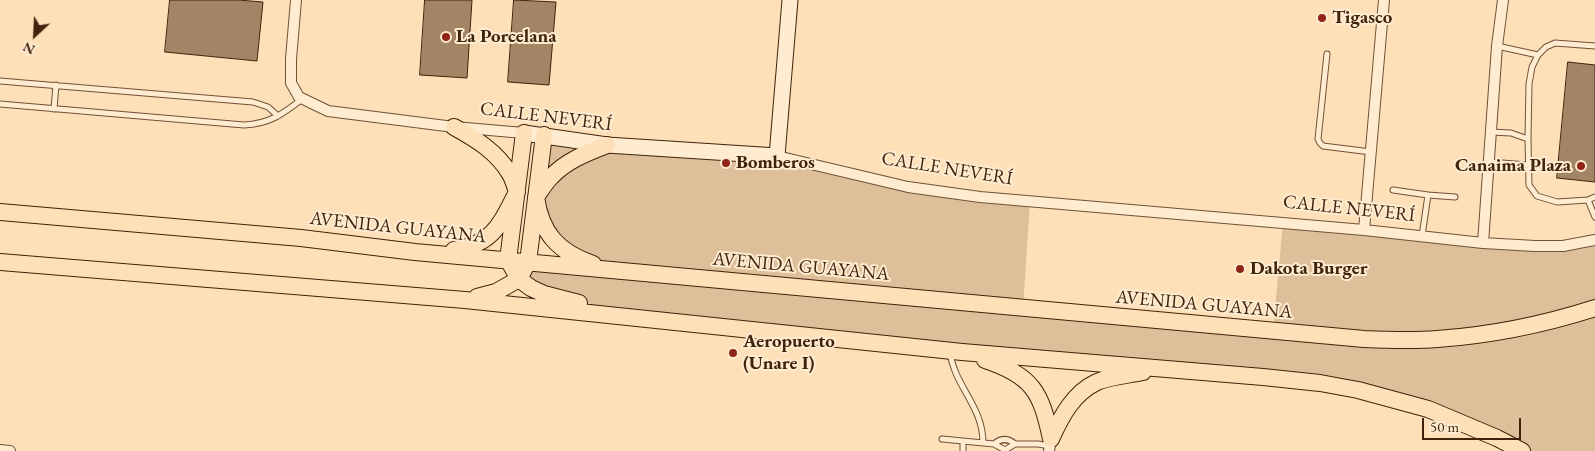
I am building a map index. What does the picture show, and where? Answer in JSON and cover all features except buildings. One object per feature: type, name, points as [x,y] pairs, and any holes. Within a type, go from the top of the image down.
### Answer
[{"type":"main road","points":[[415,252],[453,250],[467,248],[480,243],[493,234],[517,192],[511,175],[496,156],[476,139],[454,127]]},
{"type":"main road","points":[[524,133],[508,260],[519,279],[530,288],[544,294],[644,318]]},
{"type":"main road","points":[[465,300],[496,292],[519,279],[528,262],[544,135]]},
{"type":"main road","points":[[607,145],[579,156],[565,165],[550,177],[536,197],[538,213],[544,227],[563,248],[576,257],[616,270]]},
{"type":"main road","name":"AVENIDA GUAYANA","points":[[0,212],[301,238],[415,252],[1364,339],[1435,340],[1484,335],[1547,323],[1595,308]]},
{"type":"main road","points":[[0,262],[465,300],[956,351],[1292,380],[1358,390],[1428,409],[1497,438],[1522,451]]},
{"type":"main road","points":[[956,351],[1004,366],[1021,376],[1034,389],[1043,405],[1050,446]]},
{"type":"main road","points":[[1050,446],[1061,418],[1071,403],[1082,392],[1097,382],[1165,368]]},
{"type":"street","points":[[296,0],[290,83],[300,98]]},
{"type":"street","points":[[777,156],[790,0]]},
{"type":"street","points":[[1364,230],[1384,0]]},
{"type":"street","points":[[1483,243],[1497,46],[1503,0]]},
{"type":"street","name":"CALLE NEVERÍ","points":[[300,98],[328,112],[454,127],[544,135],[607,145],[777,156],[908,187],[943,193],[1364,230],[1483,243],[1554,246],[1595,240]]},
{"type":"street","points":[[0,450],[10,451]]},
{"type":"lane","points":[[1595,46],[1555,43],[1546,47],[1538,56],[1532,67],[1529,84],[1528,139],[1529,185],[1537,196],[1557,202],[1588,200],[1595,197]]},
{"type":"lane","points":[[1497,46],[1538,56]]},
{"type":"lane","points":[[1327,54],[1318,139],[1323,146],[1371,152]]},
{"type":"lane","points":[[0,81],[253,102],[268,107],[278,116]]},
{"type":"lane","points":[[54,108],[56,85]]},
{"type":"lane","points":[[0,104],[259,124],[278,116],[300,98]]},
{"type":"lane","points":[[1491,132],[1510,133],[1528,139]]},
{"type":"lane","points":[[1489,162],[1528,165]]},
{"type":"lane","points":[[1393,190],[1455,197]]},
{"type":"lane","points":[[1422,236],[1428,195]]},
{"type":"lane","points":[[1588,200],[1595,217]]},
{"type":"lane","points":[[956,351],[951,360],[980,418],[982,443]]},
{"type":"lane","points":[[942,439],[994,444],[1005,450],[1015,444],[1050,446]]},
{"type":"lane","points":[[994,444],[1004,439],[1015,444]]},
{"type":"lane","points":[[963,441],[963,451]]},
{"type":"lane","points":[[1023,451],[1024,444]]},
{"type":"shaded area","points":[[544,135],[777,155],[907,186],[1030,201],[1023,308],[1273,331],[1283,222],[1534,246],[1595,239],[1595,451],[1522,451],[1397,399],[644,318],[559,298],[519,279],[528,262],[591,263],[544,227]]},
{"type":"place","name":"Tigasco","points":[[1322,18]]},
{"type":"place","name":"La Porcelana","points":[[446,37]]},
{"type":"place","name":"Bomberos","points":[[726,163]]},
{"type":"place","name":"Canaima Plaza","points":[[1581,166]]},
{"type":"place","name":"Dakota Burger","points":[[1240,269]]},
{"type":"place","name":"Aeropuerto (Unare I)","points":[[733,353]]}]
